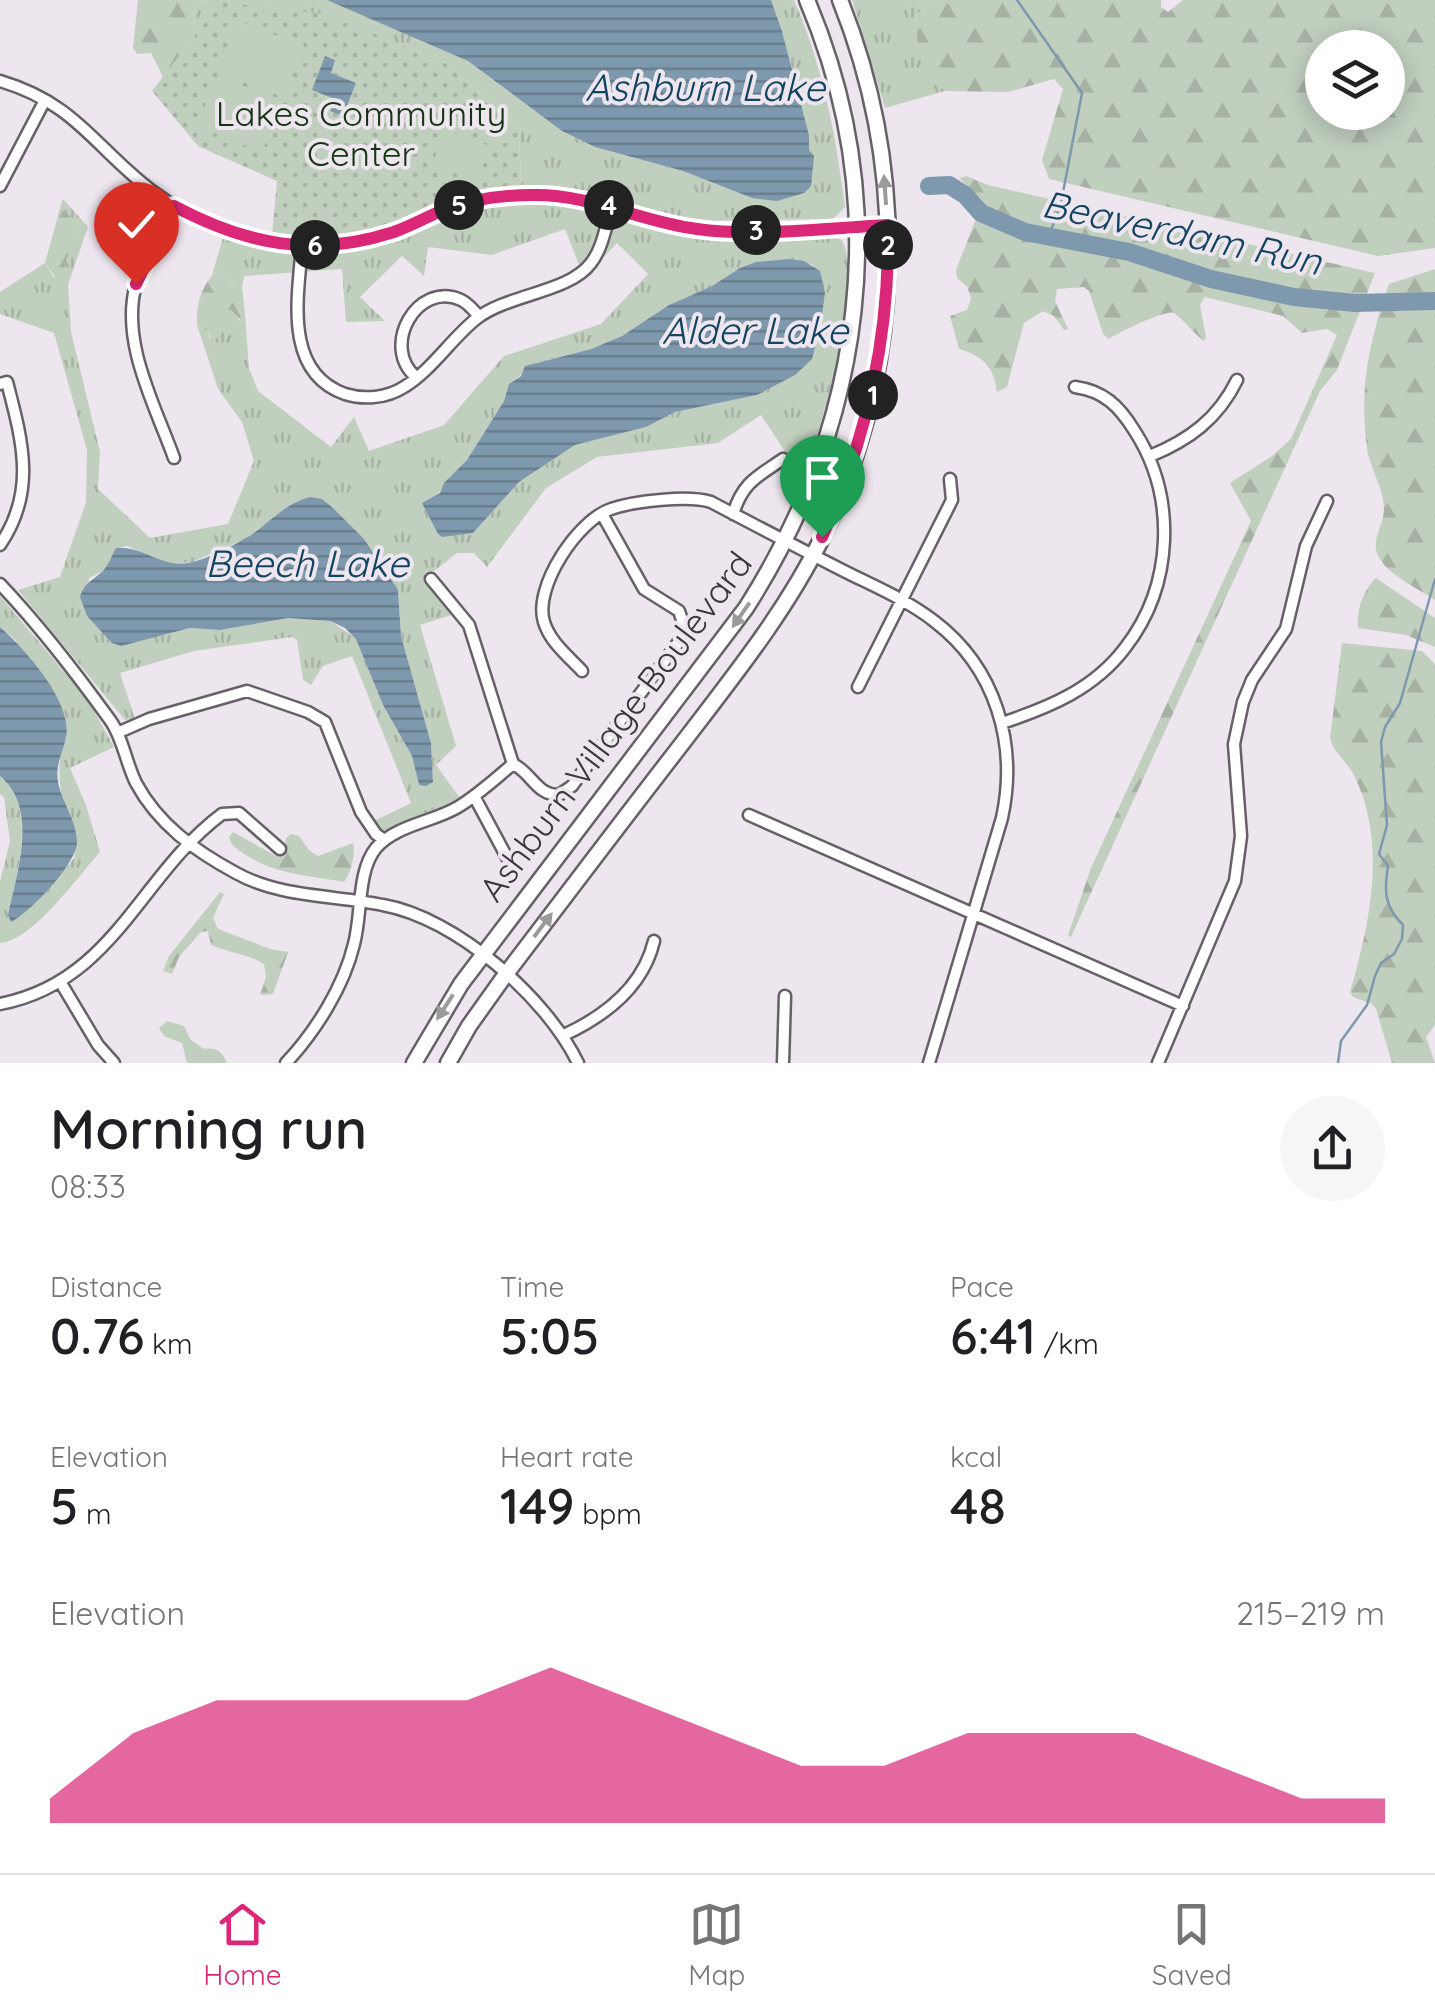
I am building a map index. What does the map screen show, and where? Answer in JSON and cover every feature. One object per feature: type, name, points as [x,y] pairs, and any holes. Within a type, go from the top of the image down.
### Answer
[{"type":"main road","name":"Ashburn Village Boulevard","points":[[414,1063],[431,1029],[482,955],[717,649],[787,541],[824,450],[842,389],[854,319],[857,226],[845,122],[822,36],[807,0]]},
{"type":"main road","name":"Ashburn Village Boulevard","points":[[448,1063],[506,974],[768,629],[813,555],[839,501],[872,398],[887,296],[888,225],[876,113],[840,0]]},
{"type":"street","points":[[0,81],[45,100],[78,121],[133,175],[174,206],[233,234],[302,246],[359,242],[398,231],[460,204],[490,197],[559,195],[612,206],[664,224],[717,232],[888,225]]},
{"type":"street","points":[[0,186],[45,100]]},
{"type":"street","points":[[174,206],[142,269],[132,317],[136,350],[174,458]]},
{"type":"street","points":[[302,246],[297,310],[307,361],[317,375],[337,390],[370,397],[395,392],[416,377],[479,316],[584,271],[594,258],[612,206]]},
{"type":"street","points":[[416,377],[403,360],[402,329],[406,321],[431,297],[439,296],[461,300],[479,316]]},
{"type":"street","points":[[1150,456],[1173,447],[1201,428],[1237,380]]},
{"type":"street","points":[[0,384],[7,382],[26,467],[21,502],[0,544]]},
{"type":"street","points":[[1002,723],[1043,709],[1087,686],[1123,651],[1142,624],[1155,591],[1164,549],[1163,506],[1150,456],[1111,400],[1095,390],[1075,387]]},
{"type":"street","points":[[733,514],[746,485],[783,459]]},
{"type":"street","points":[[858,687],[952,500],[950,479]]},
{"type":"street","points":[[582,670],[547,632],[540,606],[551,572],[590,520],[617,508],[690,498],[711,502],[904,602],[936,622],[960,646],[987,684],[1002,723],[1008,769],[1006,802],[930,1063]]},
{"type":"street","points":[[1158,1063],[1235,881],[1241,836],[1234,765],[1237,722],[1252,680],[1286,629],[1306,546],[1328,501]]},
{"type":"street","points":[[431,579],[470,625],[513,764],[523,769],[546,794],[566,792],[684,639],[686,624],[684,617],[644,589],[602,514]]},
{"type":"street","points":[[0,584],[90,691],[117,733],[145,798],[171,831],[232,871],[262,885],[417,913],[482,955],[541,1006],[564,1035],[578,1063]]},
{"type":"street","points":[[117,733],[150,719],[247,691],[308,712],[324,722],[361,812],[384,840]]},
{"type":"street","points":[[286,1063],[304,1042],[346,972],[370,860],[384,840],[442,815],[474,796],[513,764]]},
{"type":"street","points":[[474,796],[511,865]]},
{"type":"street","points":[[0,1004],[34,996],[61,983],[107,944],[189,842],[217,816],[230,811],[244,816],[280,849]]},
{"type":"street","points":[[749,815],[1183,1006]]},
{"type":"street","points":[[564,1035],[604,1013],[626,994],[654,941]]},
{"type":"street","points":[[61,983],[98,1045],[114,1063]]},
{"type":"street","points":[[783,1063],[784,996]]},
{"type":"green space","points":[[138,0],[209,0],[194,3],[195,36],[163,77],[151,53],[137,54],[133,48]]},
{"type":"green space","points":[[209,0],[340,3],[468,61],[562,131],[595,147],[683,171],[752,198],[809,150],[809,135],[771,0],[794,0],[827,102],[845,207],[833,219],[705,221],[655,212],[589,191],[521,185],[519,128],[444,62],[326,15],[221,3],[195,36],[194,3]]},
{"type":"green space","points":[[852,0],[940,0],[915,15],[922,56],[945,91],[885,108]]},
{"type":"green space","points":[[940,0],[1161,0],[1161,7],[1168,12],[1183,0],[1435,0],[1435,248],[1378,256],[1049,179],[1042,160],[1063,89],[1054,79],[1008,92],[945,91],[930,73],[917,38],[915,15]]},
{"type":"green space","name":"Lakes Community Center","points":[[221,2],[326,14],[444,62],[519,128],[521,185],[471,196],[364,231],[319,236],[272,235],[277,181],[198,146],[152,91]]},
{"type":"green space","points":[[238,21],[304,46],[283,97],[218,72]]},
{"type":"green space","points":[[217,76],[282,101],[262,152],[197,126]]},
{"type":"green space","points":[[445,130],[490,146],[477,182],[432,165]]},
{"type":"green space","points":[[966,176],[988,185],[1375,273],[1337,370],[1320,391],[1071,937],[1069,932],[1091,868],[1251,521],[1230,483],[1291,439],[1337,335],[1327,329],[1302,333],[1283,316],[1205,297],[1200,305],[1204,341],[1174,313],[1142,322],[1109,339],[1103,334],[1089,291],[1084,287],[1057,289],[1055,301],[1068,329],[1064,330],[1054,316],[1043,311],[1024,323],[1007,387],[997,392],[986,364],[959,349],[950,316],[967,310],[971,298],[956,270],[983,201],[959,178]]},
{"type":"green space","points":[[63,199],[88,227],[68,285],[71,332],[100,452],[98,489],[150,538],[228,524],[254,461],[242,422],[218,389],[197,325],[208,332],[210,339],[222,310],[231,310],[240,321],[245,314],[249,368],[258,391],[331,447],[354,417],[369,451],[444,425],[504,356],[601,324],[648,274],[617,243],[584,278],[565,229],[492,255],[428,247],[424,276],[402,256],[360,297],[385,321],[346,322],[342,269],[244,276],[242,287],[236,288],[228,276],[217,271],[212,275],[223,238],[279,253],[325,254],[391,242],[475,210],[532,204],[587,208],[652,229],[715,239],[832,236],[842,240],[849,290],[839,354],[806,468],[792,462],[761,415],[718,443],[597,457],[546,488],[487,567],[474,553],[457,553],[433,572],[464,611],[420,625],[456,746],[436,765],[460,798],[384,831],[372,822],[411,803],[352,656],[323,666],[311,685],[303,680],[297,640],[292,637],[194,651],[120,673],[135,719],[125,720],[18,590],[60,577],[86,502],[87,450],[54,333],[0,314],[0,292],[45,263],[54,278],[66,270],[65,260],[81,225],[60,208]],"holes":[[[789,259],[813,265],[757,395],[675,412],[646,427],[575,445],[519,482],[473,533],[436,496],[467,460],[504,401],[509,384],[536,363],[591,349],[622,336],[669,305],[712,286],[740,268]],[[322,499],[364,540],[398,590],[401,636],[431,743],[433,782],[419,785],[412,756],[383,705],[356,638],[330,621],[288,618],[220,630],[190,628],[160,636],[99,627],[87,616],[89,578],[105,570],[116,548],[127,546],[168,564],[192,562],[243,540],[299,500]]]},
{"type":"green space","points":[[60,208],[81,225],[66,260],[65,277],[58,281],[45,263]]},
{"type":"green space","points":[[1435,269],[1435,600],[1391,571],[1377,553],[1384,507],[1367,449],[1364,405],[1371,346],[1389,284]]},
{"type":"green space","points":[[217,271],[228,276],[235,287],[242,287],[245,314],[241,321],[231,310],[222,310],[214,343],[208,332],[197,325],[197,317],[203,289]]},
{"type":"green space","points":[[1376,578],[1435,618],[1435,647],[1406,635],[1358,628],[1361,601]]},
{"type":"green space","points":[[0,596],[88,700],[114,747],[70,768],[100,852],[40,920],[13,939],[0,943],[0,882],[10,841],[0,776],[12,790],[22,823],[8,915],[44,889],[75,857],[60,781],[61,751],[66,737],[16,641],[0,627]]},
{"type":"green space","points":[[1342,643],[1422,651],[1435,664],[1435,1025],[1426,1037],[1435,1063],[1392,1063],[1376,1009],[1350,992],[1369,912],[1373,857],[1365,803],[1355,777],[1330,738]]},
{"type":"green space","points":[[233,832],[278,857],[284,853],[286,838],[291,834],[299,836],[318,856],[353,843],[351,869],[344,882],[272,868],[232,845],[229,837]]},
{"type":"green space","points":[[220,892],[224,894],[213,918],[218,929],[288,952],[273,994],[260,995],[266,977],[264,964],[211,945],[208,931],[201,932],[179,957],[172,974],[163,971],[169,956]]},
{"type":"green space","points":[[167,1021],[184,1026],[190,1039],[204,1049],[218,1051],[227,1063],[187,1063],[182,1043],[164,1036],[159,1028]]},
{"type":"water","name":"Ashburn Lake","points":[[327,0],[771,0],[809,135],[809,150],[814,156],[811,186],[804,193],[777,201],[752,198],[683,171],[595,147],[562,131],[468,61]]},
{"type":"water","points":[[325,56],[335,60],[331,73],[356,83],[343,116],[330,111],[335,99],[312,90]]},
{"type":"water","name":"Alder Lake","points":[[804,261],[820,271],[825,293],[812,359],[795,375],[757,395],[675,412],[646,427],[575,445],[519,482],[473,533],[442,537],[438,534],[422,503],[440,493],[444,483],[467,460],[504,401],[509,384],[521,376],[525,366],[591,349],[622,336],[669,305],[712,286],[740,268],[756,262]]},
{"type":"water","name":"Beech Lake","points":[[311,497],[322,499],[364,539],[398,590],[401,636],[431,743],[433,782],[426,786],[419,785],[412,756],[383,705],[356,639],[345,628],[330,621],[288,618],[220,630],[190,628],[121,646],[112,643],[87,616],[82,592],[105,569],[116,548],[172,563],[192,562],[232,546],[284,509]]},
{"type":"water","points":[[0,627],[45,677],[62,708],[66,737],[57,776],[77,841],[61,874],[11,922],[8,915],[20,861],[22,823],[12,790],[0,776]]},
{"type":"waterway","points":[[1017,0],[1082,93],[1060,208],[1048,237]]},
{"type":"waterway","name":"Beaverdam Run","points":[[929,186],[949,185],[965,195],[981,213],[1025,232],[1129,252],[1211,279],[1294,297],[1355,303],[1435,301]]},
{"type":"waterway","points":[[1338,1063],[1341,1041],[1367,1005],[1381,963],[1394,954],[1402,939],[1403,925],[1387,898],[1388,866],[1379,854],[1387,825],[1381,742],[1400,703],[1435,579]]},
{"type":"route","points":[[136,284],[174,206],[233,234],[302,246],[359,242],[398,231],[460,204],[510,195],[559,195],[589,200],[664,224],[717,232],[888,225],[887,296],[878,370],[852,464],[822,537]]}]
